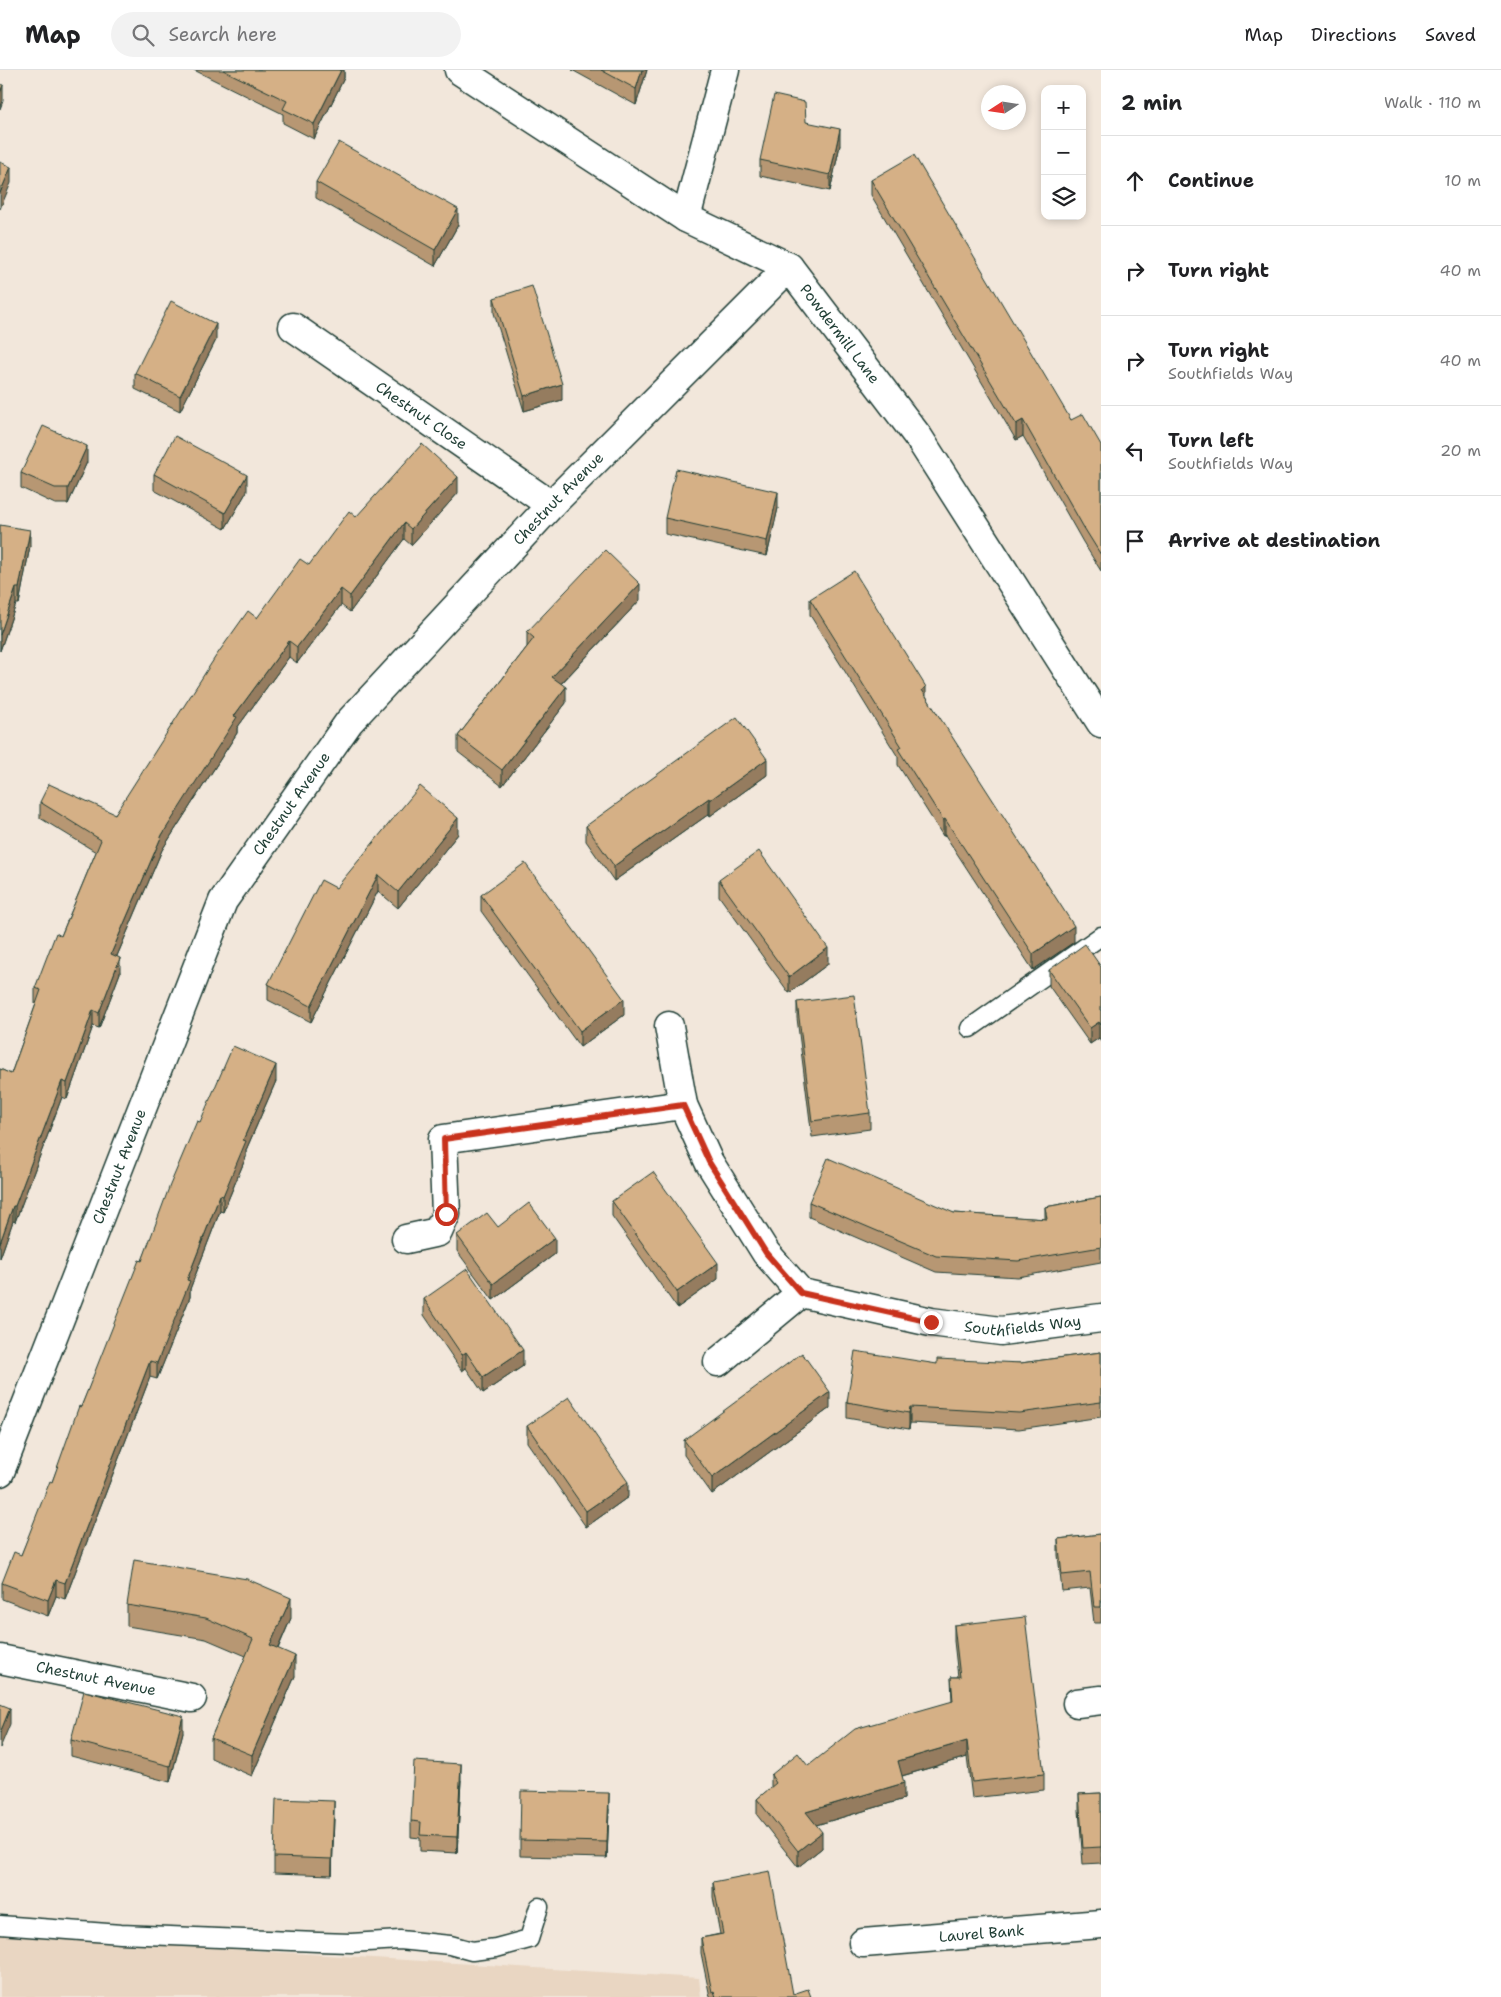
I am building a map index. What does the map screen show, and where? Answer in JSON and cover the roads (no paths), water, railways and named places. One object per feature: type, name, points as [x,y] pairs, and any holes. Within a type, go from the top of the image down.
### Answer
[{"type":"street","name":"Powdermill Lane","points":[[459,70],[686,218],[789,267],[920,438],[1101,723]]},
{"type":"street","points":[[686,218],[725,70]]},
{"type":"street","name":"Chestnut Avenue","points":[[0,1472],[223,901],[349,722],[551,506],[789,267]]},
{"type":"street","name":"Chestnut Close","points":[[293,327],[551,506]]},
{"type":"street","points":[[669,1026],[683,1105],[709,1162],[766,1253],[801,1293],[718,1362]]},
{"type":"street","points":[[406,1239],[438,1232],[446,1214],[444,1139],[683,1105]]},
{"type":"street","name":"Southfields Way","points":[[801,1293],[931,1322],[1001,1331],[1101,1318]]},
{"type":"street","name":"Chestnut Avenue","points":[[0,1659],[192,1698]]},
{"type":"street","name":"Laurel Bank","points":[[863,1943],[1101,1924]]},
{"type":"lane","points":[[970,1028],[1101,936]]},
{"type":"lane","points":[[0,1926],[121,1934],[318,1942],[351,1943],[400,1940],[450,1945],[472,1951],[496,1948],[529,1939],[539,1907]]}]
